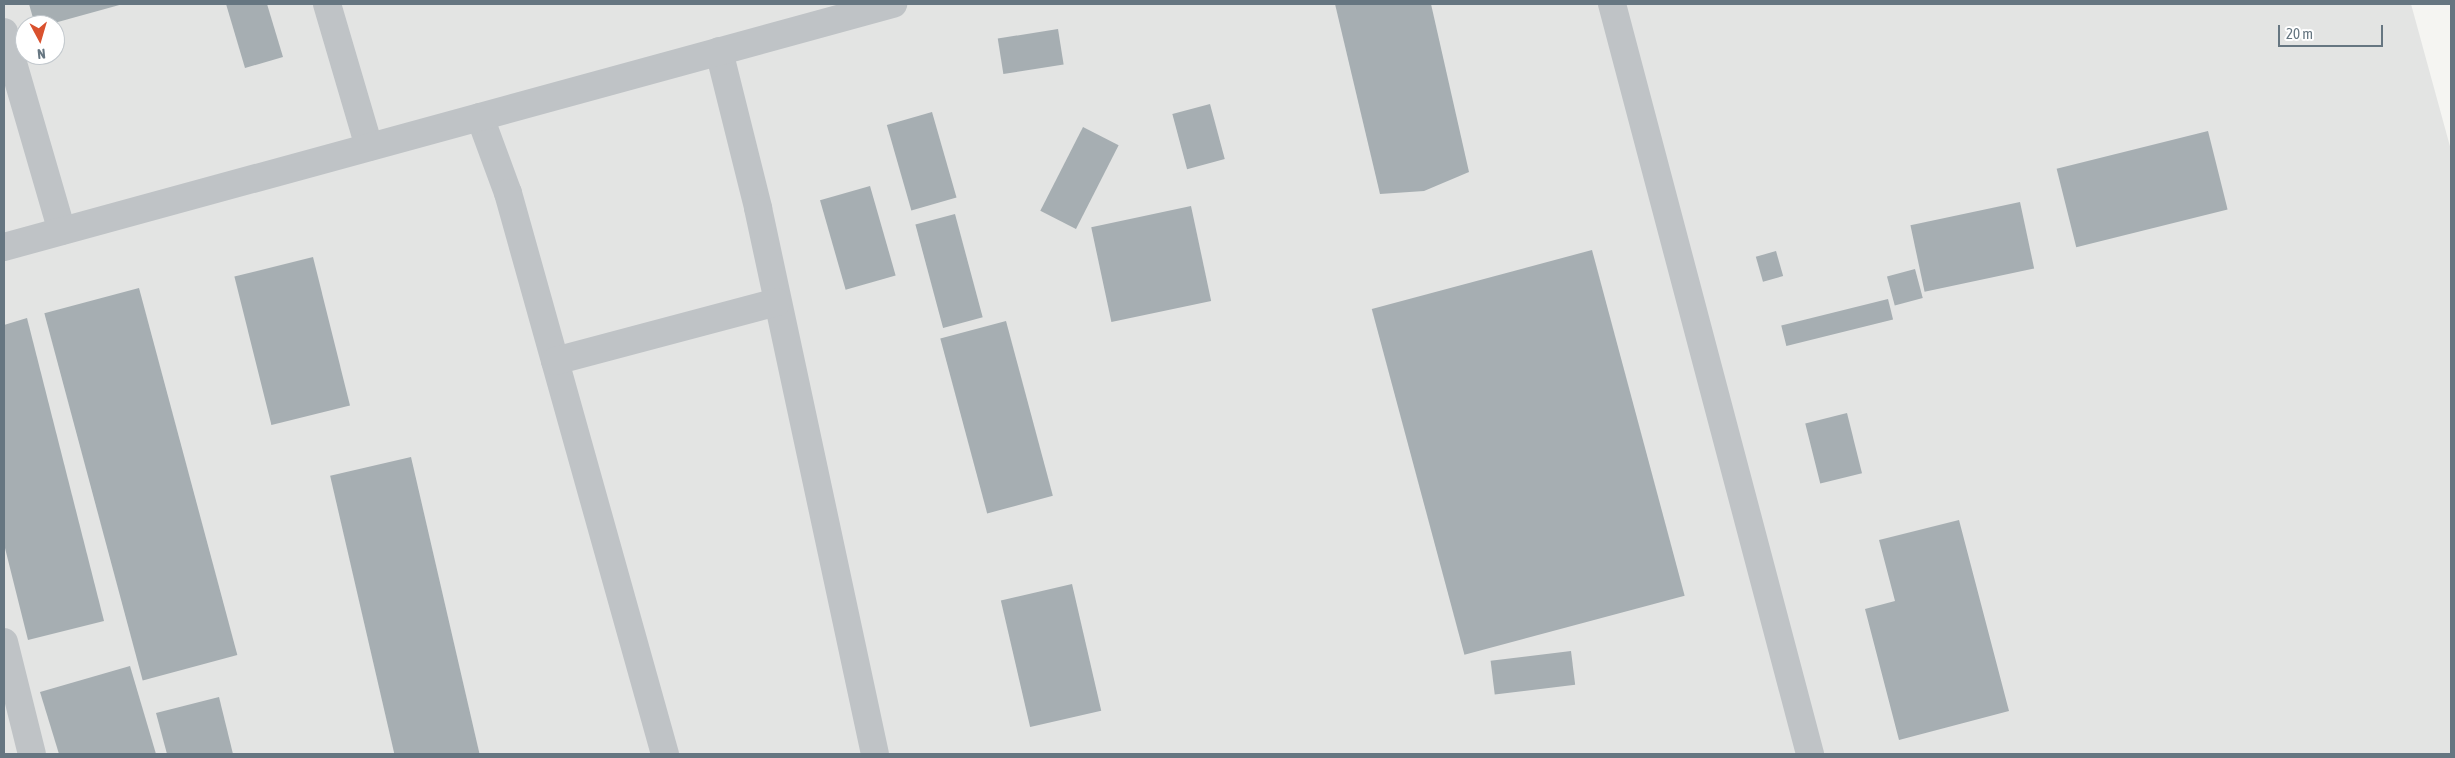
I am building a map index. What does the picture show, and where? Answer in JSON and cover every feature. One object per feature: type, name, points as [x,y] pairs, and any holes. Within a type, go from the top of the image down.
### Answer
[{"type":"street","points":[[327,4],[369,147]]},
{"type":"street","points":[[4,247],[894,4]]},
{"type":"street","points":[[1612,4],[1810,754]]},
{"type":"street","points":[[4,32],[62,231]]},
{"type":"street","points":[[719,52],[758,208],[776,302],[875,754]]},
{"type":"street","points":[[480,117],[508,193],[665,754]]},
{"type":"street","points":[[555,361],[776,302]]},
{"type":"street","points":[[4,642],[32,754]]},
{"type":"shaded area","points":[[4,4],[2411,4],[2451,150],[2451,754],[4,754]]},
{"type":"building","points":[[29,4],[123,4],[65,20],[65,15],[32,15]]},
{"type":"building","points":[[226,4],[267,4],[283,57],[245,68]]},
{"type":"building","points":[[1335,4],[1431,4],[1469,172],[1424,191],[1380,194]]},
{"type":"building","points":[[1058,29],[1064,65],[1003,74],[998,39]]},
{"type":"building","points":[[1210,104],[1225,159],[1187,169],[1172,114]]},
{"type":"building","points":[[932,112],[957,198],[911,211],[887,125]]},
{"type":"building","points":[[1083,127],[1119,145],[1076,229],[1040,211]]},
{"type":"building","points":[[2208,131],[2228,210],[2076,247],[2057,169]]},
{"type":"building","points":[[870,186],[896,275],[846,290],[820,200]]},
{"type":"building","points":[[2020,202],[2034,269],[1925,292],[1910,225]]},
{"type":"building","points":[[1191,206],[1211,301],[1111,322],[1091,227]]},
{"type":"building","points":[[955,214],[983,317],[943,328],[915,225]]},
{"type":"building","points":[[1592,250],[1685,596],[1464,655],[1372,309]]},
{"type":"building","points":[[1776,251],[1783,276],[1763,282],[1756,257]]},
{"type":"building","points":[[313,257],[350,405],[271,425],[234,277]]},
{"type":"building","points":[[1915,269],[1923,298],[1895,305],[1887,277]]},
{"type":"building","points":[[139,288],[237,655],[143,680],[44,313]]},
{"type":"building","points":[[1888,299],[1893,319],[1786,346],[1781,326]]},
{"type":"building","points":[[27,318],[104,621],[28,640],[4,544],[4,325]]},
{"type":"building","points":[[1006,321],[1053,496],[987,513],[940,339]]},
{"type":"building","points":[[1847,413],[1862,473],[1820,484],[1805,423]]},
{"type":"building","points":[[411,457],[480,754],[394,754],[330,476]]},
{"type":"building","points":[[1959,520],[2009,711],[1899,740],[1865,609],[1895,601],[1879,540]]},
{"type":"building","points":[[1072,584],[1101,711],[1030,727],[1001,600]]},
{"type":"building","points":[[1571,651],[1575,685],[1495,695],[1491,661]]},
{"type":"building","points":[[130,666],[156,754],[59,754],[40,692]]},
{"type":"building","points":[[219,697],[233,754],[167,754],[156,713]]}]
